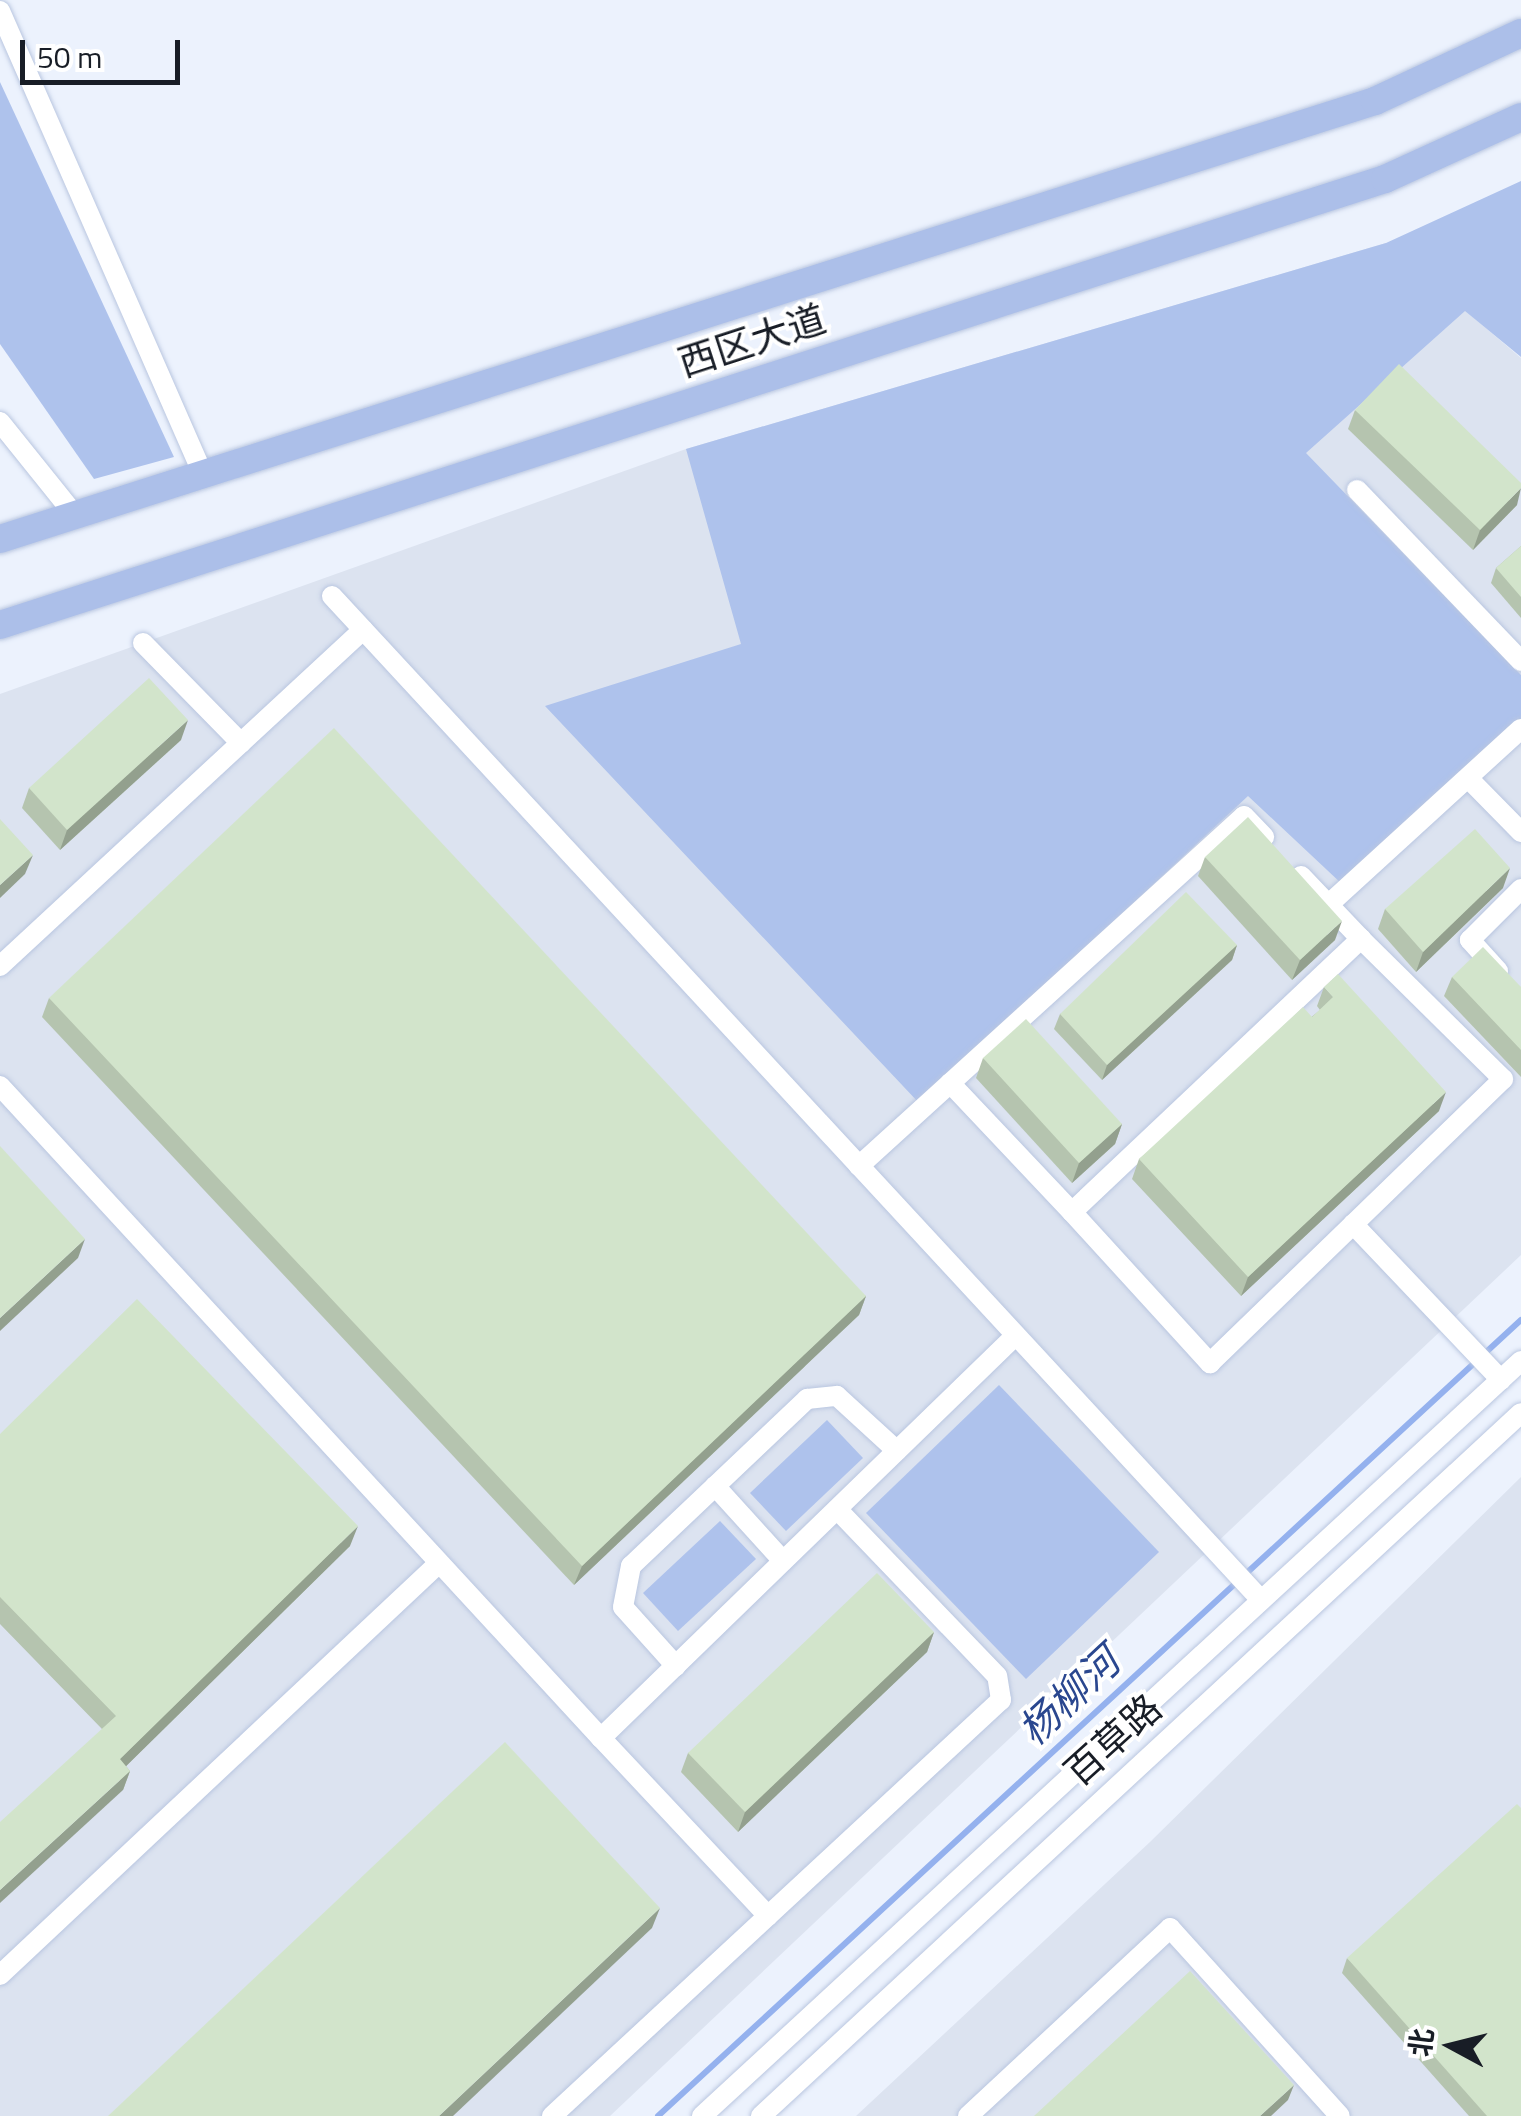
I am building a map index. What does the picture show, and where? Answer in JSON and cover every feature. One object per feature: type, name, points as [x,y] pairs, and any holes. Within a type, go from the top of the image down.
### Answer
[{"type":"main road","name":"西区大道","points":[[0,539],[1374,101],[1521,32]]},
{"type":"main road","name":"西区大道","points":[[0,624],[1385,179],[1521,117]]},
{"type":"street","points":[[0,12],[202,472]]},
{"type":"street","points":[[0,422],[74,514]]},
{"type":"street","points":[[1358,490],[1521,661]]},
{"type":"street","points":[[332,596],[1249,1586]]},
{"type":"street","points":[[0,966],[363,630]]},
{"type":"street","points":[[143,643],[242,743]]},
{"type":"street","points":[[1328,905],[1521,729]]},
{"type":"street","points":[[1468,778],[1521,832]]},
{"type":"street","points":[[860,1166],[950,1083],[1244,816],[1361,939],[1503,1078],[1210,1363],[950,1083]]},
{"type":"street","points":[[1520,995],[1470,940],[1521,889]]},
{"type":"street","points":[[1072,1212],[1361,939]]},
{"type":"street","points":[[0,1086],[768,1916]]},
{"type":"street","points":[[1353,1224],[1487,1365]]},
{"type":"street","points":[[600,1738],[1016,1335]]},
{"type":"street","name":"百草路","points":[[702,2116],[1249,1586],[1487,1365],[1521,1361]]},
{"type":"street","points":[[676,1666],[623,1607],[631,1566],[807,1398],[837,1396],[896,1451]]},
{"type":"street","name":"百草路","points":[[760,2116],[1521,1413]]},
{"type":"street","points":[[715,1486],[783,1561]]},
{"type":"street","points":[[552,2116],[1001,1700],[997,1676],[837,1509]]},
{"type":"street","points":[[0,1975],[439,1563]]},
{"type":"street","points":[[968,2116],[1170,1928],[1340,2116]]},
{"type":"shaded area","points":[[0,82],[174,457],[94,479],[0,344]]},
{"type":"shaded area","points":[[1521,181],[1521,357],[1465,311],[1306,453],[1521,675],[1521,719],[1343,885],[1248,796],[919,1103],[545,706],[741,644],[686,449],[1386,243]]},
{"type":"shaded area","points":[[1386,243],[1521,358],[1521,1255],[610,2116],[0,2116],[0,694],[686,449]]},
{"type":"shaded area","points":[[999,1385],[1159,1552],[1026,1679],[866,1513]]},
{"type":"shaded area","points":[[827,1420],[863,1458],[786,1531],[750,1493]]},
{"type":"shaded area","points":[[1521,1477],[1521,2116],[856,2116],[1150,1842]]},
{"type":"shaded area","points":[[720,1521],[756,1559],[678,1631],[643,1593]]},
{"type":"building","points":[[1399,364],[1521,483],[1521,488],[1480,530],[1355,410]]},
{"type":"building","points":[[1521,546],[1521,597],[1496,568]]},
{"type":"building","points":[[149,678],[188,720],[67,830],[29,788]]},
{"type":"building","points":[[334,728],[866,1296],[582,1566],[49,998]]},
{"type":"building","points":[[1248,817],[1342,921],[1300,960],[1205,857]]},
{"type":"building","points":[[0,819],[33,855],[0,885]]},
{"type":"building","points":[[1475,829],[1510,868],[1423,952],[1385,909]]},
{"type":"building","points":[[1186,892],[1237,945],[1107,1065],[1060,1014]]},
{"type":"building","points":[[1483,947],[1521,987],[1521,1050],[1452,977]]},
{"type":"building","points":[[1338,974],[1446,1092],[1248,1277],[1139,1159],[1303,1007],[1312,1017],[1333,997],[1324,987]]},
{"type":"building","points":[[1026,1019],[1122,1124],[1079,1163],[983,1058]]},
{"type":"building","points":[[0,1146],[85,1239],[0,1318]]},
{"type":"building","points":[[137,1299],[358,1526],[120,1759],[130,1771],[0,1890],[0,1822],[116,1716],[0,1597],[0,1434]]},
{"type":"building","points":[[877,1573],[934,1632],[745,1812],[688,1753]]},
{"type":"building","points":[[505,1742],[660,1908],[439,2116],[108,2116]]},
{"type":"building","points":[[1517,1804],[1521,1808],[1521,2116],[1487,2116],[1347,1958]]},
{"type":"building","points":[[1190,1971],[1294,2085],[1260,2116],[1034,2116]]},
{"type":"waterway","name":"杨柳河","points":[[658,2116],[1521,1320]]}]
